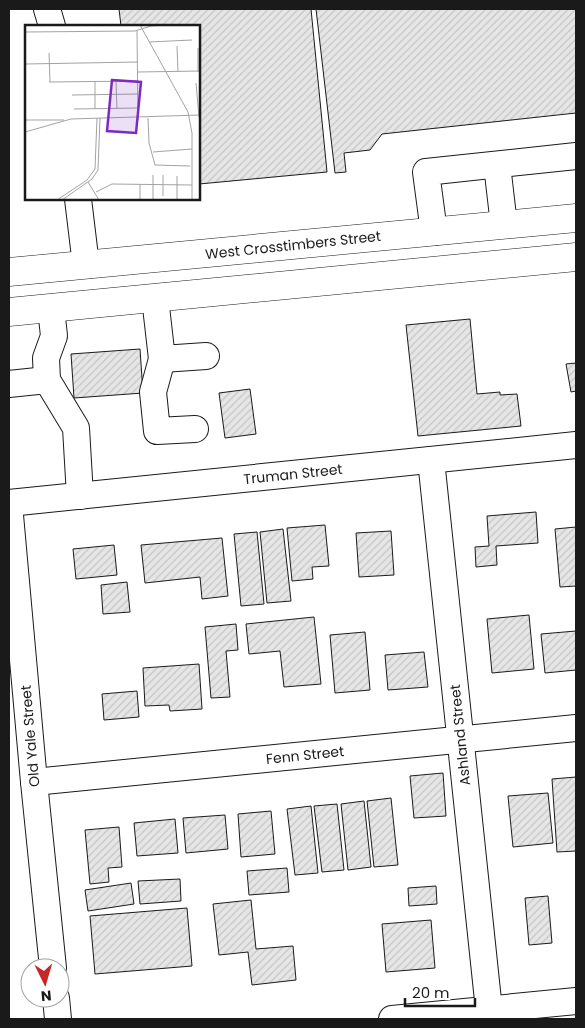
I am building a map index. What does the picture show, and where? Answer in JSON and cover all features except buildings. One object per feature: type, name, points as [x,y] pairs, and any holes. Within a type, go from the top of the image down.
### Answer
[{"type":"main road","name":"West Crosstimbers Street","points":[[9,272],[576,218]]},
{"type":"main road","points":[[391,236],[396,275]]},
{"type":"main road","points":[[9,312],[576,258]]},
{"type":"street","points":[[47,9],[52,25]]},
{"type":"street","points":[[434,232],[426,172],[576,156]]},
{"type":"street","points":[[497,165],[504,225]]},
{"type":"street","points":[[78,200],[86,265]]},
{"type":"street","points":[[155,298],[162,359],[153,392],[157,431],[195,429]]},
{"type":"street","points":[[51,308],[54,336],[46,358],[48,380],[76,428],[80,496]]},
{"type":"street","points":[[162,359],[206,356]]},
{"type":"street","points":[[9,384],[48,380]]},
{"type":"street","name":"Truman Street","points":[[9,504],[576,445]]},
{"type":"street","name":"Ashland Street","points":[[431,460],[489,1010]]},
{"type":"street","name":"Old Yale Street","points":[[9,504],[19,723],[34,782],[52,958]]},
{"type":"street","name":"Fenn Street","points":[[34,782],[576,728]]},
{"type":"street","points":[[392,1019],[576,1001]]}]
